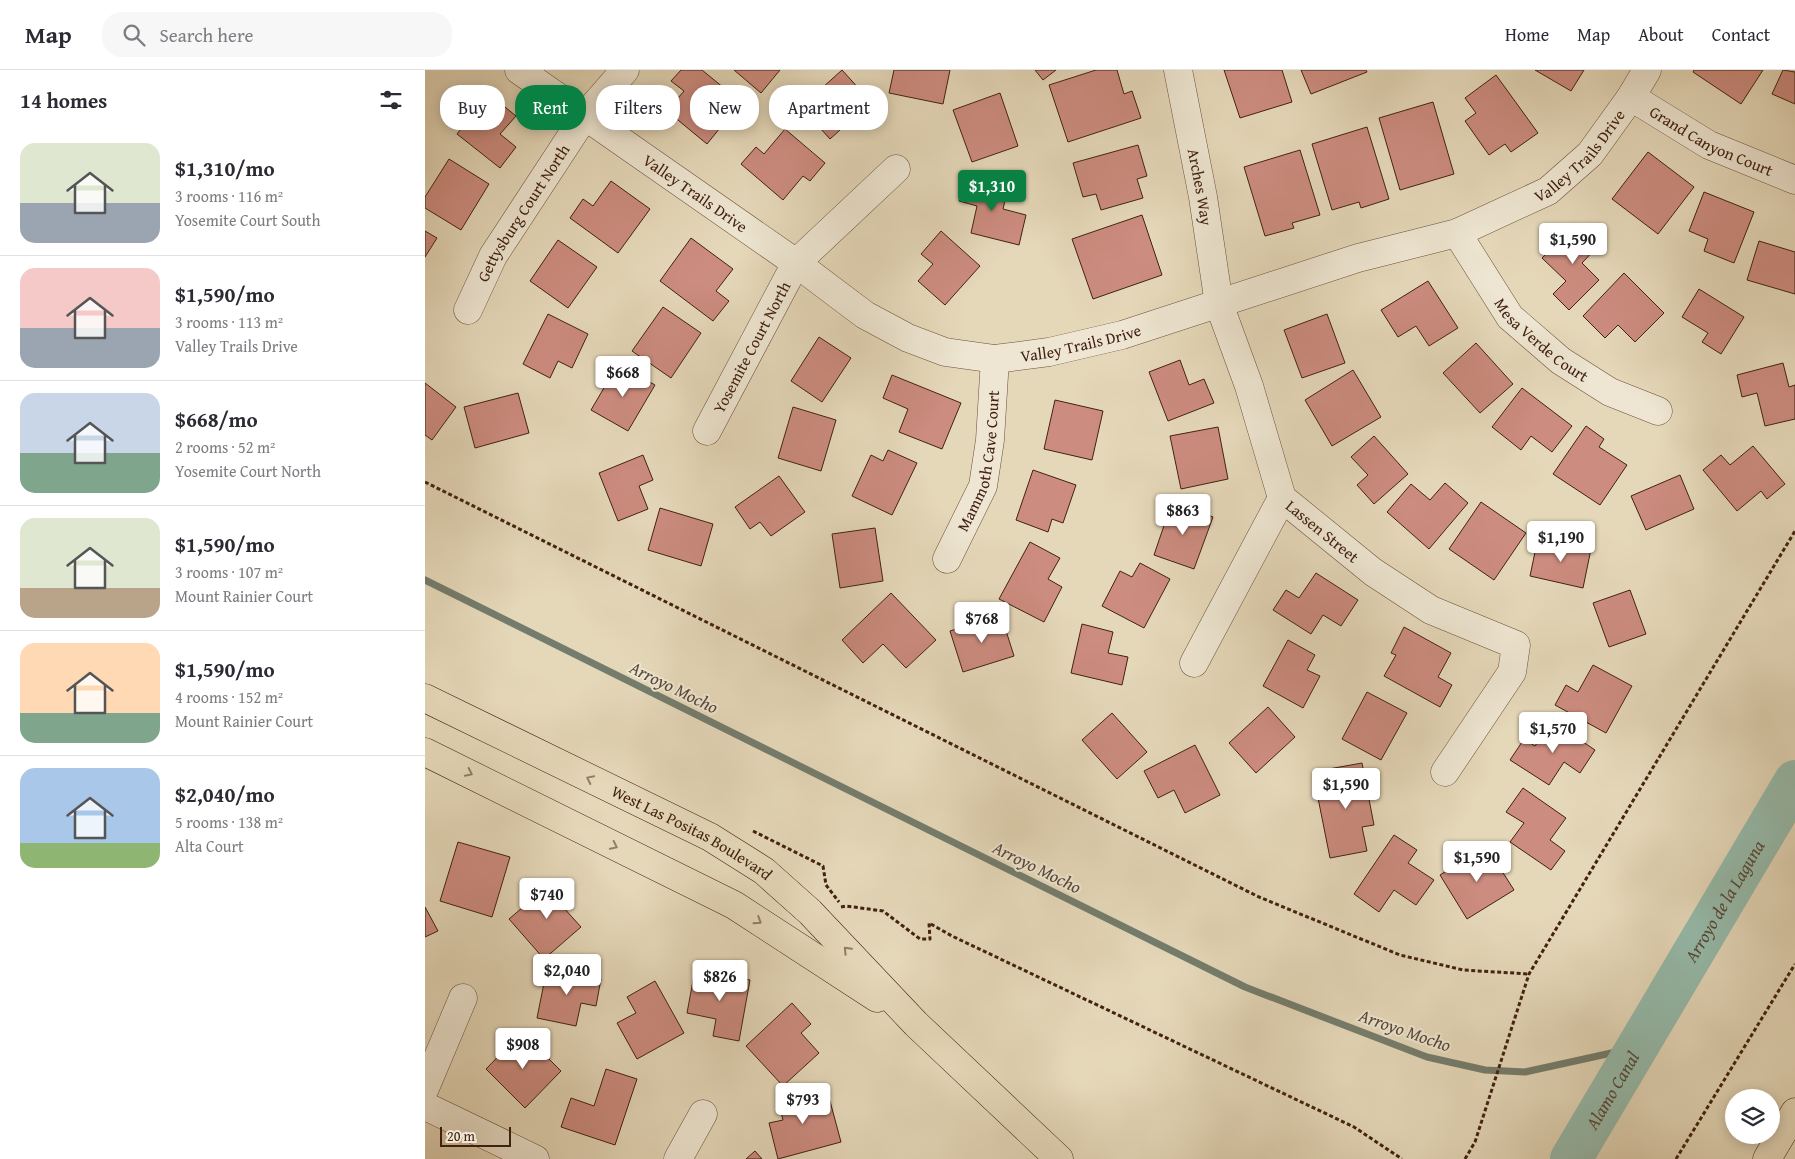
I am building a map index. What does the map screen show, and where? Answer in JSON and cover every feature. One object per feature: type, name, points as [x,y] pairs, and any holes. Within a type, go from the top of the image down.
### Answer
[{"type":"main road","name":"West Las Positas Boulevard","points":[[425,698],[710,838],[764,872],[810,912],[917,1024],[1059,1159]]},
{"type":"main road","name":"West Las Positas Boulevard","points":[[425,752],[733,905],[917,1024]]},
{"type":"main road","points":[[1767,1159],[1795,1112]]},
{"type":"street","name":"Valley Trails Drive","points":[[519,70],[540,85]]},
{"type":"street","name":"Gettysburg Court North","points":[[586,115],[625,70]]},
{"type":"street","name":"Arches Way","points":[[1177,70],[1203,197],[1219,304]]},
{"type":"street","name":"Valley Trails Drive","points":[[586,118],[796,263],[865,315],[908,338],[945,352],[995,359],[1049,352],[1122,335],[1358,258],[1457,233],[1548,191],[1590,154],[1631,97],[1647,70]]},
{"type":"street","name":"Grand Canyon Court","points":[[1631,97],[1709,145],[1795,180]]},
{"type":"street","name":"Gettysburg Court North","points":[[468,310],[493,256],[575,130]]},
{"type":"street","name":"Yosemite Court North","points":[[707,431],[796,263],[896,170]]},
{"type":"street","name":"Mesa Verde Court","points":[[1457,233],[1511,317],[1561,361],[1610,392],[1658,411]]},
{"type":"street","name":"Lassen Street","points":[[1219,304],[1249,386],[1281,498],[1373,572],[1431,610],[1516,645],[1512,672],[1445,772]]},
{"type":"street","name":"Mammoth Cave Court","points":[[947,559],[983,486],[990,440],[995,359]]},
{"type":"street","points":[[1194,663],[1281,498]]},
{"type":"street","points":[[425,1088],[463,998]]},
{"type":"street","points":[[425,1106],[535,1159]]},
{"type":"street","points":[[678,1159],[703,1114]]},
{"type":"path","points":[[425,482],[1259,897],[1400,955],[1463,970],[1529,974]]},
{"type":"path","points":[[1465,1159],[1475,1142],[1529,974],[1795,531]]},
{"type":"path","points":[[810,912],[846,906],[883,911],[920,939],[930,939],[929,923],[1353,1127],[1402,1159]]},
{"type":"path","points":[[1676,1159],[1795,964]]},
{"type":"building","points":[[681,70],[702,70],[720,85],[690,85],[690,130],[680,122],[680,96],[684,91],[680,88],[680,85],[676,85],[671,81]]},
{"type":"building","points":[[734,70],[780,70],[761,93],[759,91],[759,85],[752,85]]},
{"type":"building","points":[[842,70],[856,85],[825,85]]},
{"type":"building","points":[[894,70],[950,70],[943,104],[889,93]]},
{"type":"building","points":[[1035,70],[1056,70],[1043,80]]},
{"type":"building","points":[[1096,70],[1117,70],[1124,94],[1132,91],[1141,118],[1068,142],[1049,85]]},
{"type":"building","points":[[1224,70],[1282,70],[1292,102],[1240,118]]},
{"type":"building","points":[[1301,70],[1366,70],[1367,72],[1311,94]]},
{"type":"building","points":[[1535,70],[1584,70],[1571,91]]},
{"type":"building","points":[[1694,70],[1763,70],[1741,104],[1693,72]]},
{"type":"building","points":[[1783,70],[1795,72],[1795,104],[1772,94]]},
{"type":"building","points":[[1496,75],[1538,133],[1511,152],[1505,144],[1489,155],[1465,121],[1476,113],[1465,98]]},
{"type":"building","points":[[1000,93],[1018,146],[972,162],[953,110]]},
{"type":"building","points":[[1433,102],[1454,174],[1400,190],[1379,118]]},
{"type":"building","points":[[505,107],[515,117],[505,128]]},
{"type":"building","points":[[1367,127],[1389,199],[1361,208],[1359,202],[1332,210],[1312,144]]},
{"type":"building","points":[[460,130],[504,130],[500,134],[516,147],[500,168],[457,134]]},
{"type":"building","points":[[690,130],[718,130],[707,144]]},
{"type":"building","points":[[786,130],[825,163],[810,181],[803,176],[783,200],[741,164],[756,147],[764,154]]},
{"type":"building","points":[[822,130],[840,130],[830,139]]},
{"type":"building","points":[[1138,145],[1147,176],[1137,179],[1143,198],[1101,210],[1096,194],[1083,197],[1073,163]]},
{"type":"building","points":[[1300,150],[1320,215],[1292,223],[1294,228],[1265,236],[1244,167]]},
{"type":"building","points":[[1648,152],[1694,187],[1658,234],[1612,199]]},
{"type":"building","points":[[449,159],[489,184],[461,230],[425,208],[425,197]]},
{"type":"building","points":[[965,178],[1008,188],[1003,209],[1026,215],[1019,245],[971,233],[977,206],[959,201]]},
{"type":"building","points":[[611,181],[650,209],[618,253],[570,218],[583,199],[593,206]]},
{"type":"building","points":[[1704,192],[1754,212],[1734,263],[1704,251],[1708,239],[1689,231]]},
{"type":"building","points":[[1142,215],[1162,275],[1093,299],[1072,239]]},
{"type":"building","points":[[1577,223],[1599,245],[1582,263],[1599,280],[1569,310],[1553,294],[1566,281],[1542,258]]},
{"type":"building","points":[[425,231],[437,238],[425,257]]},
{"type":"building","points":[[941,231],[980,266],[945,305],[918,281],[933,264],[921,254]]},
{"type":"building","points":[[691,238],[733,269],[716,291],[729,301],[713,321],[660,281]]},
{"type":"building","points":[[558,240],[597,267],[568,308],[530,281]]},
{"type":"building","points":[[1759,241],[1795,252],[1795,294],[1747,280]]},
{"type":"building","points":[[1624,273],[1664,313],[1635,342],[1618,325],[1605,338],[1583,316]]},
{"type":"building","points":[[1428,281],[1458,328],[1429,346],[1416,326],[1398,337],[1381,310]]},
{"type":"building","points":[[1699,289],[1744,317],[1721,354],[1702,342],[1708,333],[1682,317]]},
{"type":"building","points":[[663,307],[701,333],[671,378],[632,351]]},
{"type":"building","points":[[548,314],[588,334],[572,368],[558,361],[550,378],[523,364]]},
{"type":"building","points":[[1327,314],[1345,363],[1302,378],[1284,330]]},
{"type":"building","points":[[819,337],[851,358],[822,402],[791,381]]},
{"type":"building","points":[[1476,343],[1513,384],[1480,413],[1443,373]]},
{"type":"building","points":[[1180,360],[1189,385],[1204,379],[1214,403],[1168,421],[1149,372]]},
{"type":"building","points":[[1783,363],[1789,387],[1795,385],[1795,419],[1765,426],[1757,393],[1742,397],[1737,375]]},
{"type":"building","points":[[618,364],[655,385],[628,431],[591,410]]},
{"type":"building","points":[[1353,370],[1381,417],[1332,446],[1305,400]]},
{"type":"building","points":[[892,375],[961,403],[942,449],[899,432],[908,409],[883,398]]},
{"type":"building","points":[[425,383],[456,407],[432,440],[425,435]]},
{"type":"building","points":[[1522,388],[1572,426],[1552,452],[1531,436],[1521,450],[1492,427]]},
{"type":"building","points":[[518,393],[529,433],[475,448],[464,407]]},
{"type":"building","points":[[1055,400],[1103,411],[1092,460],[1044,449]]},
{"type":"building","points":[[793,407],[836,420],[821,471],[778,458]]},
{"type":"building","points":[[1586,426],[1604,439],[1599,447],[1627,465],[1600,505],[1553,474]]},
{"type":"building","points":[[1218,427],[1228,479],[1181,489],[1170,436]]},
{"type":"building","points":[[1374,436],[1408,474],[1374,504],[1357,485],[1368,475],[1351,457]]},
{"type":"building","points":[[1753,446],[1785,484],[1767,499],[1761,491],[1737,511],[1703,470],[1721,455],[1730,465]]},
{"type":"building","points":[[888,450],[917,463],[892,515],[852,496],[871,455],[883,461]]},
{"type":"building","points":[[643,455],[653,480],[639,486],[648,509],[618,521],[599,473]]},
{"type":"building","points":[[1033,470],[1076,485],[1063,523],[1052,519],[1048,532],[1016,520]]},
{"type":"building","points":[[1680,475],[1694,509],[1646,530],[1631,496]]},
{"type":"building","points":[[779,476],[805,512],[771,536],[760,522],[750,529],[735,507]]},
{"type":"building","points":[[1445,483],[1468,503],[1429,549],[1387,512],[1411,484],[1430,500]]},
{"type":"building","points":[[1172,502],[1213,517],[1194,569],[1154,555]]},
{"type":"building","points":[[1481,502],[1526,533],[1494,580],[1449,549]]},
{"type":"building","points":[[660,508],[713,524],[701,566],[648,550]]},
{"type":"building","points":[[875,528],[883,581],[840,588],[832,534]]},
{"type":"building","points":[[1538,538],[1591,549],[1583,588],[1530,576]]},
{"type":"building","points":[[1030,542],[1060,558],[1048,579],[1062,587],[1044,622],[999,599]]},
{"type":"building","points":[[1140,563],[1170,579],[1144,628],[1102,606],[1120,571],[1132,577]]},
{"type":"building","points":[[1316,573],[1358,600],[1341,626],[1323,615],[1311,634],[1273,610],[1286,590],[1299,598]]},
{"type":"building","points":[[1630,590],[1646,634],[1609,647],[1593,603]]},
{"type":"building","points":[[891,593],[936,640],[906,668],[883,644],[863,663],[842,640]]},
{"type":"building","points":[[1001,615],[1014,656],[963,672],[950,631]]},
{"type":"building","points":[[1082,624],[1113,632],[1108,653],[1128,657],[1122,685],[1071,673]]},
{"type":"building","points":[[1404,627],[1451,653],[1438,677],[1452,685],[1440,707],[1384,676],[1396,655],[1391,653]]},
{"type":"building","points":[[1288,640],[1315,655],[1307,670],[1320,676],[1303,708],[1263,686]]},
{"type":"building","points":[[1593,665],[1632,686],[1606,733],[1555,705],[1566,685],[1578,692]]},
{"type":"building","points":[[1367,692],[1407,713],[1381,760],[1342,739]]},
{"type":"building","points":[[1268,707],[1295,737],[1256,773],[1229,743]]},
{"type":"building","points":[[1112,713],[1147,752],[1117,779],[1082,740]]},
{"type":"building","points":[[1552,721],[1595,750],[1580,773],[1564,762],[1549,785],[1510,760],[1524,739],[1535,746]]},
{"type":"building","points":[[1195,745],[1220,795],[1185,813],[1174,790],[1158,798],[1144,771]]},
{"type":"building","points":[[1362,763],[1374,825],[1362,827],[1367,851],[1330,858],[1318,798],[1328,796],[1323,770]]},
{"type":"building","points":[[1523,788],[1566,818],[1550,840],[1565,851],[1551,870],[1510,842],[1524,823],[1506,812]]},
{"type":"building","points":[[1394,835],[1417,850],[1408,863],[1434,880],[1416,905],[1394,890],[1379,912],[1354,894]]},
{"type":"building","points":[[458,842],[510,857],[492,917],[440,901]]},
{"type":"building","points":[[1486,846],[1514,890],[1467,919],[1440,875]]},
{"type":"building","points":[[556,879],[573,899],[563,907],[581,927],[544,959],[509,919]]},
{"type":"building","points":[[425,907],[438,931],[425,937]]},
{"type":"building","points":[[547,968],[601,979],[596,1006],[581,1003],[576,1026],[537,1018]]},
{"type":"building","points":[[695,970],[750,980],[739,1041],[713,1036],[716,1019],[687,1013]]},
{"type":"building","points":[[655,981],[684,1033],[637,1059],[617,1023],[636,1013],[627,997]]},
{"type":"building","points":[[792,1003],[811,1024],[801,1033],[819,1053],[783,1086],[746,1046]]},
{"type":"building","points":[[522,1032],[561,1071],[525,1108],[486,1069]]},
{"type":"building","points":[[606,1069],[637,1079],[615,1145],[561,1127],[571,1098],[594,1106]]},
{"type":"building","points":[[811,1088],[815,1105],[830,1101],[841,1142],[778,1159],[769,1123],[783,1120],[777,1097]]},
{"type":"building","points":[[755,1151],[762,1159],[746,1159]]},
{"type":"waterway","name":"Arroyo Mocho","points":[[425,580],[1245,987],[1427,1057],[1485,1070],[1525,1072],[1616,1052],[1653,1021]]},
{"type":"waterway","name":"Arroyo de la Laguna","points":[[1571,1159],[1795,781]]},
{"type":"water label","name":"Alamo Canal","points":[[1612,1090]]}]
